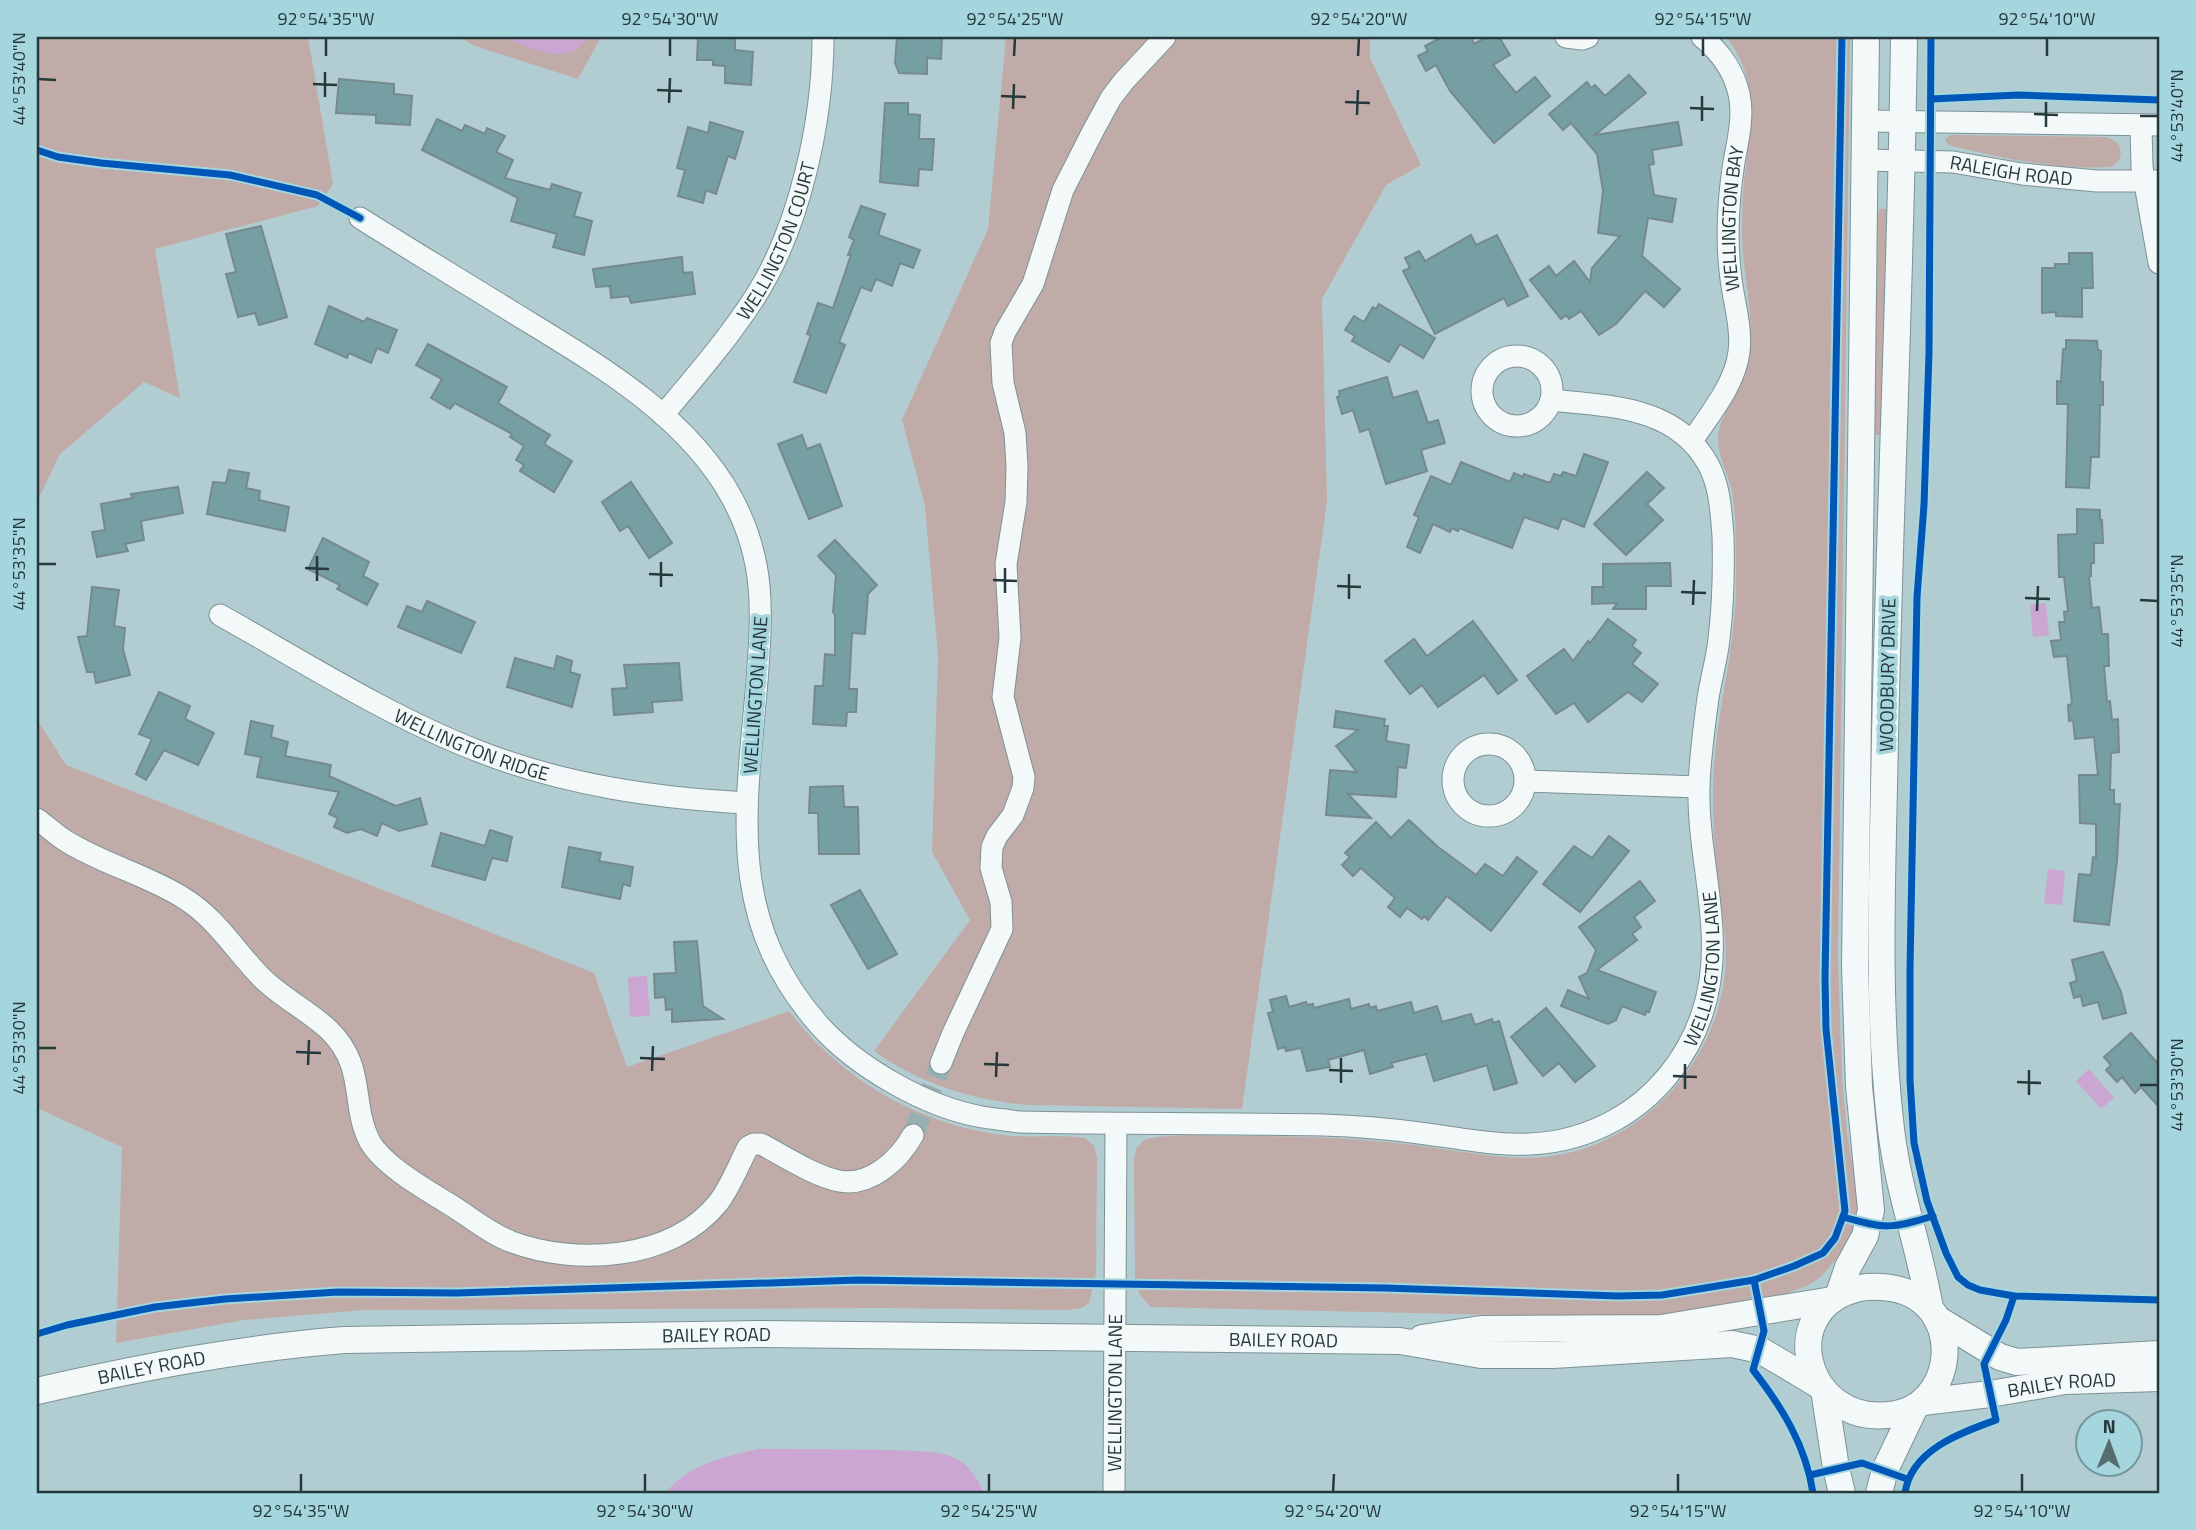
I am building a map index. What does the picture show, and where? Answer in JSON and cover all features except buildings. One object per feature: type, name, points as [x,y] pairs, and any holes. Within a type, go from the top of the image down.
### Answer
[{"type":"main road","name":"WOODBURY DRIVE","points":[[1835,1297],[1847,1267],[1865,1236],[1871,1202],[1859,1086],[1855,955],[1866,37]]},
{"type":"main road","name":"WOODBURY DRIVE","points":[[1904,37],[1886,681],[1883,1026],[1895,1156],[1933,1313]]},
{"type":"main road","points":[[1842,1493],[1821,1387],[1811,1370],[1809,1344],[1819,1313],[1835,1297],[1866,1287],[1886,1287],[1908,1293],[1933,1313],[1943,1340],[1942,1373],[1937,1385],[1919,1404],[1885,1470],[1879,1493]]},
{"type":"main road","name":"BAILEY ROAD","points":[[1400,1341],[1481,1329],[1661,1328],[1835,1297]]},
{"type":"main road","name":"BAILEY ROAD","points":[[1933,1313],[1996,1355],[2017,1362],[2159,1354]]},
{"type":"main road","name":"BAILEY ROAD","points":[[37,1391],[115,1373],[293,1344],[344,1340],[746,1334],[1400,1341],[1493,1355],[1553,1355],[1721,1344],[1743,1345],[1767,1353],[1821,1387]]},
{"type":"main road","name":"BAILEY ROAD","points":[[1919,1404],[2065,1381],[2159,1378]]},
{"type":"main road","points":[[1821,1387],[1849,1409],[1869,1415],[1898,1413],[1919,1404]]},
{"type":"street","name":"WELLINGTON COURT","points":[[663,415],[721,345],[756,296],[775,258],[796,204],[813,143],[820,100],[823,37]]},
{"type":"street","points":[[942,1063],[953,1033],[1002,929],[1001,902],[991,868],[992,846],[1013,815],[1023,789],[1024,777],[1003,698],[1010,638],[1006,564],[1016,502],[1017,466],[1015,433],[1003,383],[1001,343],[1033,284],[1063,190],[1111,97],[1164,37]]},
{"type":"street","points":[[1566,37],[1588,37]]},
{"type":"street","name":"WELLINGTON BAY","points":[[1692,441],[1734,373],[1739,353],[1739,327],[1728,242],[1730,199],[1740,132],[1739,92],[1717,50],[1702,37]]},
{"type":"street","name":"RALEIGH ROAD","points":[[1866,121],[2150,125]]},
{"type":"street","points":[[2150,125],[2141,162],[2152,181],[2159,262]]},
{"type":"street","name":"RALEIGH ROAD","points":[[1865,159],[1962,163],[2058,178],[2152,181]]},
{"type":"street","name":"WELLINGTON LANE","points":[[360,218],[552,336],[663,415],[719,476],[740,514],[755,558],[762,614],[746,836],[749,873],[766,937],[792,990],[835,1042],[895,1083],[931,1101],[979,1117],[1019,1122],[1336,1126],[1387,1129],[1497,1145],[1523,1146],[1573,1137],[1612,1122],[1641,1104],[1665,1079],[1702,1016],[1714,951],[1699,787],[1709,696],[1719,642],[1724,562],[1719,496],[1708,463],[1692,441],[1678,429],[1641,412],[1551,400]]},
{"type":"street","name":"WELLINGTON RIDGE","points":[[220,615],[401,715],[454,741],[502,760],[559,777],[617,789],[660,796],[747,803]]},
{"type":"street","points":[[1526,781],[1699,787]]},
{"type":"street","points":[[37,819],[67,842],[155,881],[208,916],[263,979],[329,1030],[343,1047],[352,1066],[370,1142],[380,1155],[421,1187],[510,1242],[577,1255],[634,1252],[686,1229],[707,1214],[719,1202],[748,1147],[754,1144],[761,1144],[829,1178],[843,1182],[887,1168],[898,1159],[913,1135]]},
{"type":"street","name":"WELLINGTON LANE","points":[[1114,1493],[1116,1124]]},
{"type":"shaded area","points":[[37,37],[308,37],[333,184],[318,206],[155,249],[180,398],[144,382],[60,454],[37,502]]},
{"type":"shaded area","points":[[459,37],[601,37],[578,79],[475,46]]},
{"type":"shaded area","points":[[504,37],[587,37],[580,47],[560,54],[537,50]]},
{"type":"shaded area","points":[[1006,37],[1370,37],[1370,58],[1421,165],[1386,185],[1322,299],[1327,501],[1242,1109],[1007,1103],[928,1081],[874,1051],[970,920],[932,852],[938,656],[925,506],[902,420],[988,229]]},
{"type":"shaded area","points":[[1850,37],[1838,956],[1842,1078],[1847,1133],[1858,1195],[1858,1213],[1851,1235],[1822,1276],[1809,1285],[1774,1298],[1694,1316],[1504,1315],[1151,1307],[1140,1295],[1135,1282],[1134,1159],[1136,1149],[1144,1140],[1185,1135],[1320,1138],[1391,1142],[1523,1158],[1549,1156],[1601,1142],[1646,1115],[1688,1071],[1708,1036],[1721,997],[1725,967],[1713,793],[1715,750],[1735,615],[1736,586],[1733,500],[1719,450],[1718,436],[1723,418],[1742,380],[1748,360],[1751,330],[1742,231],[1743,188],[1751,125],[1750,91],[1739,56],[1728,39]]},
{"type":"shaded area","points":[[1951,135],[2106,137],[2118,143],[2121,154],[2117,163],[2111,167],[2049,165],[1948,145],[1945,139]]},
{"type":"shaded area","points":[[1879,209],[1888,209],[1881,435],[1873,435],[1876,236]]},
{"type":"shaded area","points":[[2046,603],[2049,635],[2033,637],[2030,605]]},
{"type":"shaded area","points":[[37,719],[66,765],[594,973],[627,1067],[789,1011],[831,1057],[880,1093],[907,1107],[935,1119],[995,1134],[1085,1138],[1094,1146],[1097,1157],[1096,1273],[1089,1303],[1082,1308],[1068,1310],[364,1310],[244,1320],[116,1343],[122,1147],[37,1108]]},
{"type":"shaded area","points":[[2048,869],[2065,871],[2062,905],[2044,903]]},
{"type":"shaded area","points":[[647,976],[650,1016],[630,1017],[628,977]]},
{"type":"shaded area","points":[[2089,1069],[2114,1098],[2101,1109],[2076,1081]]},
{"type":"shaded area","points":[[758,1449],[937,1453],[964,1463],[984,1493],[666,1493],[696,1468]]},
{"type":"tunnel","points":[[913,1135],[941,1063]]},
{"type":"cycle path","points":[[37,1334],[155,1307],[225,1299],[338,1292],[456,1293],[859,1280],[1662,1295],[1754,1280],[1823,1253],[1835,1238],[1845,1211],[1826,1029],[1825,978],[1842,37]]},
{"type":"cycle path","points":[[1931,37],[1929,353],[1924,505],[1917,597],[1910,969],[1910,1080],[1914,1143],[1927,1201],[1946,1253],[1958,1277],[1968,1285],[2014,1296],[2159,1300]]},
{"type":"cycle path","points":[[1931,99],[2018,95],[2159,100]]},
{"type":"cycle path","points":[[37,150],[58,157],[101,163],[230,175],[317,195],[360,218]]},
{"type":"cycle path","points":[[1843,1217],[1888,1226],[1933,1216]]},
{"type":"cycle path","points":[[1754,1280],[1764,1331],[1753,1370],[1774,1398],[1799,1443],[1813,1493]]},
{"type":"cycle path","points":[[1905,1493],[1909,1478],[1927,1454],[1953,1437],[1996,1420],[1984,1364],[2006,1320],[2014,1296]]},
{"type":"cycle path","points":[[1810,1475],[1862,1463],[1907,1479]]}]
